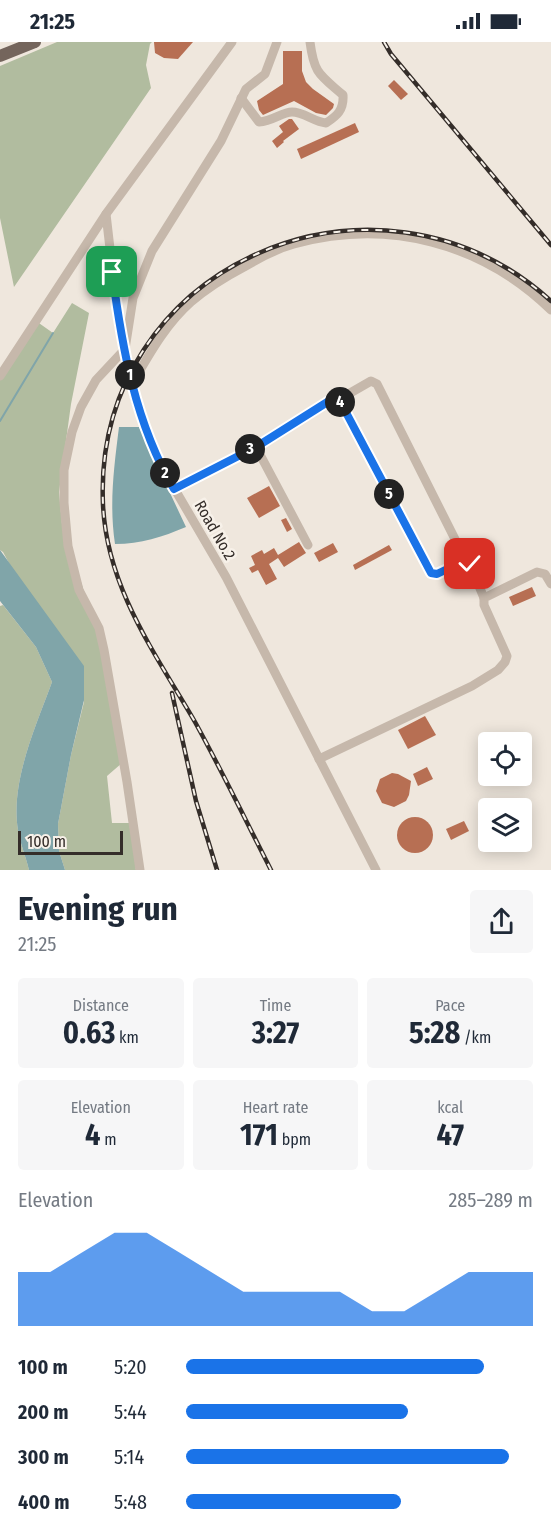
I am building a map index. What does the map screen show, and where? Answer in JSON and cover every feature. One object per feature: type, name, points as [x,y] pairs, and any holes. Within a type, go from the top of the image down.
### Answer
[{"type":"main road","points":[[0,56],[35,42]]},
{"type":"street","points":[[0,376],[106,214],[231,42]]},
{"type":"street","points":[[140,870],[105,650],[99,628],[79,590],[68,546],[64,470],[72,432],[81,407],[96,380],[124,349],[133,298],[152,251],[220,141],[246,89],[265,74],[277,42]]},
{"type":"street","points":[[241,98],[259,122],[269,121],[289,112],[298,112],[317,122],[326,123],[338,114],[344,104],[343,95],[320,74],[313,63],[310,42]]},
{"type":"street","name":"Road No.2","points":[[106,214],[109,251],[124,349],[135,399],[149,440],[174,489],[226,577],[376,870]]},
{"type":"street","points":[[132,384],[165,330],[190,303],[218,281],[266,255],[293,244],[338,235],[389,234],[458,249],[503,271],[532,292],[551,310]]},
{"type":"street","points":[[174,489],[256,447],[329,401],[338,400],[371,381],[377,384],[470,566],[484,598],[484,605],[507,656],[498,670],[472,686],[319,759]]},
{"type":"street","points":[[338,400],[431,573],[437,574],[470,566]]},
{"type":"street","points":[[256,447],[308,545]]},
{"type":"street","points":[[484,598],[551,567]]},
{"type":"street","points":[[541,572],[551,584]]},
{"type":"green space","points":[[57,42],[152,42],[146,65],[151,88],[14,287],[0,218],[0,66]]},
{"type":"green space","points":[[72,303],[89,313],[71,404],[59,492],[62,524],[98,634],[122,763],[107,776],[112,823],[130,823],[136,870],[65,870],[59,851],[58,824],[84,702],[0,550],[0,375],[36,321],[53,333]]},
{"type":"green space","points":[[3,605],[36,647],[52,682],[26,755],[18,793],[18,830],[29,870],[0,870],[0,606]]},
{"type":"water","points":[[119,427],[139,427],[186,527],[151,539],[115,544],[112,500]]},
{"type":"water","points":[[0,550],[84,666],[84,700],[58,824],[59,851],[65,870],[29,870],[19,835],[17,812],[21,774],[52,682],[36,647],[0,601]]},
{"type":"building","points":[[154,42],[193,42],[178,59],[164,58],[155,53]]},
{"type":"building","points":[[283,51],[302,51],[302,71],[306,82],[334,104],[326,115],[316,113],[294,101],[263,115],[259,110],[257,101],[283,84]]},
{"type":"building","points":[[394,80],[408,94],[401,100],[388,86]]},
{"type":"building","points":[[292,119],[299,129],[277,148],[272,141],[283,132],[279,126]]},
{"type":"building","points":[[355,123],[359,132],[301,159],[297,149]]},
{"type":"building","points":[[269,486],[280,506],[259,518],[247,498]]},
{"type":"building","points":[[286,518],[292,529],[287,532],[281,520]]},
{"type":"building","points":[[299,542],[306,553],[284,567],[278,558],[269,564],[277,579],[266,585],[258,570],[252,573],[249,568],[255,565],[251,556],[262,550],[264,554],[274,548],[278,555]]},
{"type":"building","points":[[333,543],[338,552],[319,562],[314,553]]},
{"type":"building","points":[[389,545],[392,550],[355,570],[353,565]]},
{"type":"building","points":[[532,587],[536,596],[513,606],[509,597]]},
{"type":"building","points":[[425,716],[436,735],[408,749],[398,730]]},
{"type":"building","points":[[427,767],[433,779],[418,786],[413,774]]},
{"type":"building","points":[[392,773],[411,781],[406,801],[394,807],[382,803],[376,791],[380,779]]},
{"type":"building","points":[[415,817],[428,822],[433,835],[428,848],[415,853],[402,848],[397,835],[402,822]]},
{"type":"building","points":[[464,821],[469,831],[451,840],[446,829]]},
{"type":"waterway","points":[[0,421],[53,333]]},
{"type":"railway","points":[[384,42],[391,54],[551,245]]},
{"type":"railway","points":[[271,870],[205,740],[149,645],[123,592],[113,564],[106,535],[103,505],[112,421],[144,350],[194,293],[257,254],[329,233],[406,232],[481,255],[551,301]]},
{"type":"railway","points":[[172,693],[196,801],[217,870]]},
{"type":"route","points":[[112,272],[119,326],[135,399],[149,440],[174,489],[256,447],[329,401],[338,400],[431,573],[437,574],[466,561],[470,564]]}]
